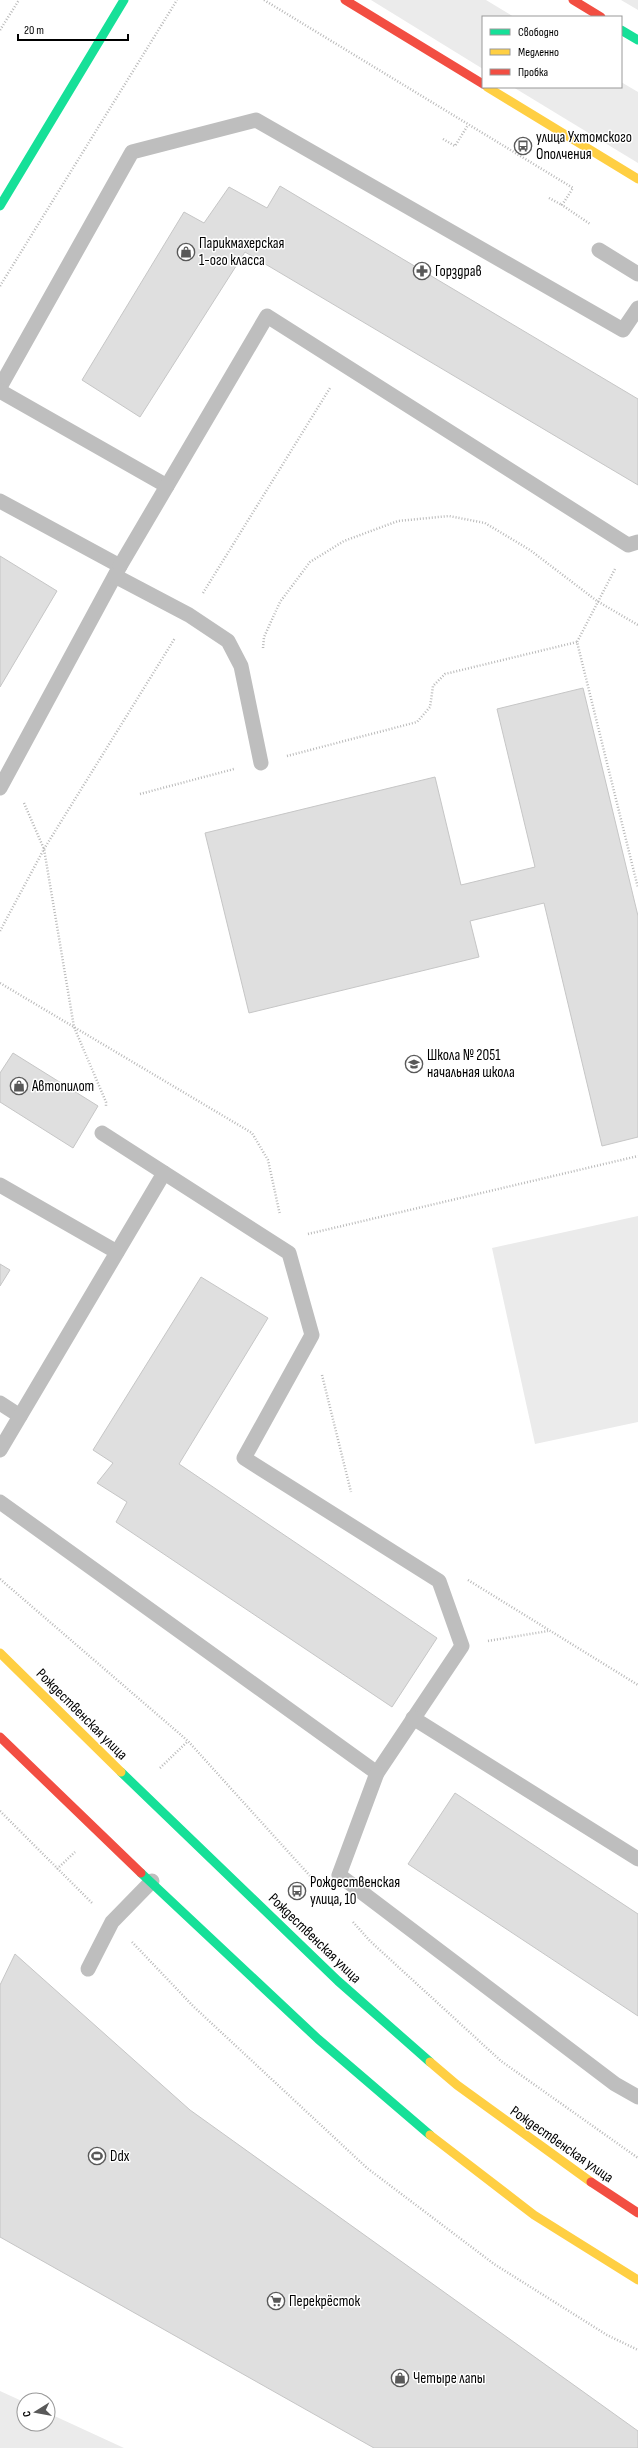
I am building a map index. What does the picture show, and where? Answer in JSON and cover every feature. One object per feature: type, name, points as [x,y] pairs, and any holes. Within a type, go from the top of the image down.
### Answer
[{"type":"street","points":[[0,206],[124,0]]},
{"type":"street","points":[[345,0],[482,83]]},
{"type":"street","points":[[573,0],[599,16]]},
{"type":"street","points":[[622,31],[638,40]]},
{"type":"street","points":[[489,88],[638,179]]},
{"type":"street","name":"Рождественская улица","points":[[0,1653],[138,1789],[338,1981],[457,2086],[560,2161],[638,2213]]},
{"type":"street","points":[[0,1737],[300,2022],[405,2114],[521,2206],[638,2280]]},
{"type":"lane","points":[[0,387],[132,152],[256,120],[623,330],[638,308]]},
{"type":"lane","points":[[599,250],[638,274]]},
{"type":"lane","points":[[0,788],[118,571],[267,316],[633,543]]},
{"type":"lane","points":[[0,391],[167,486]]},
{"type":"lane","points":[[0,501],[118,571],[228,641],[241,666],[261,762]]},
{"type":"lane","points":[[102,1132],[164,1173],[287,1246],[312,1335],[244,1458],[439,1581],[462,1646],[377,1773],[339,1875],[615,2084],[638,2097]]},
{"type":"lane","points":[[0,1450],[164,1173]]},
{"type":"lane","points":[[0,1185],[117,1252]]},
{"type":"lane","points":[[0,1403],[20,1416]]},
{"type":"lane","points":[[0,1502],[377,1773]]},
{"type":"lane","points":[[414,1718],[638,1859]]},
{"type":"lane","points":[[88,1969],[112,1922],[152,1881]]},
{"type":"path","points":[[0,30],[19,0]]},
{"type":"path","points":[[0,286],[177,0]]},
{"type":"path","points":[[264,0],[573,188],[562,205]]},
{"type":"path","points":[[443,139],[455,146],[468,125]]},
{"type":"path","points":[[550,198],[594,227]]},
{"type":"path","points":[[0,931],[44,849],[344,365]]},
{"type":"path","points":[[263,651],[264,637],[280,602],[310,562],[344,541],[398,521],[449,516],[484,524],[530,550],[597,601],[638,625]]},
{"type":"path","points":[[633,543],[597,601],[577,642],[638,888]]},
{"type":"path","points":[[140,794],[417,722],[430,707],[433,686],[445,674],[577,642]]},
{"type":"path","points":[[9,771],[44,849],[74,1027],[106,1102],[102,1132]]},
{"type":"path","points":[[0,983],[252,1133],[268,1160],[287,1246],[638,1156]]},
{"type":"path","points":[[312,1335],[360,1532]]},
{"type":"path","points":[[439,1581],[459,1575],[638,1686]]},
{"type":"path","points":[[462,1646],[549,1630]]},
{"type":"path","points":[[0,1811],[112,1922],[193,2006],[367,2168],[494,2264],[608,2335],[638,2350]]},
{"type":"shaded area","points":[[371,0],[486,0],[512,16],[482,16],[482,68]]},
{"type":"shaded area","points":[[621,0],[638,0],[638,10]]},
{"type":"shaded area","points":[[622,83],[638,92],[638,163],[515,88],[622,88]]},
{"type":"shaded area","points":[[638,1216],[638,1422],[535,1444],[492,1248]]},
{"type":"shaded area","points":[[0,2391],[16,2398],[16,2432],[56,2432],[56,2417],[124,2448],[0,2448]]},
{"type":"building","points":[[280,186],[638,399],[638,485],[245,252],[140,417],[82,380],[184,212],[204,223],[229,187],[267,208]]},
{"type":"building","points":[[0,556],[57,591],[0,687]]},
{"type":"building","points":[[583,688],[638,916],[638,1137],[602,1146],[544,903],[470,921],[479,957],[249,1013],[205,833],[435,777],[461,885],[535,867],[497,709]]},
{"type":"building","points":[[13,1053],[98,1106],[73,1148],[0,1102],[0,1073]]},
{"type":"building","points":[[0,1264],[10,1270],[0,1286]]},
{"type":"building","points":[[201,1277],[268,1318],[179,1464],[437,1638],[392,1707],[116,1522],[127,1502],[97,1483],[113,1463],[93,1450]]},
{"type":"building","points":[[455,1793],[638,1914],[638,2016],[408,1864]]},
{"type":"building","points":[[15,1954],[190,2110],[638,2431],[638,2448],[374,2448],[0,2237],[0,1985]]},
{"type":"traffic: fast","points":[[0,206],[124,0]]},
{"type":"traffic: fast","points":[[622,31],[638,40]]},
{"type":"traffic: fast","points":[[121,1772],[338,1981],[430,2062]]},
{"type":"traffic: fast","points":[[141,1873],[318,2039],[430,2135]]},
{"type":"traffic: slow","points":[[489,88],[638,179]]},
{"type":"traffic: slow","points":[[0,1653],[121,1772]]},
{"type":"traffic: slow","points":[[430,2062],[457,2085],[591,2182]]},
{"type":"traffic: slow","points":[[430,2135],[534,2215],[638,2280]]},
{"type":"traffic: jam","points":[[345,0],[482,83]]},
{"type":"traffic: jam","points":[[573,0],[599,16]]},
{"type":"traffic: jam","points":[[0,1737],[141,1873]]},
{"type":"traffic: jam","points":[[591,2182],[638,2213]]},
{"type":"place","name":"улица Ухтомского Ополчения","points":[[523,146]]},
{"type":"place","name":"Парикмахерская 1-ого класса","points":[[186,252]]},
{"type":"place","name":"Горздрав","points":[[422,271]]},
{"type":"place","name":"Школа № 2051 начальная школа","points":[[414,1064]]},
{"type":"place","name":"Автопилот","points":[[19,1086]]},
{"type":"place","name":"Рождественская улица, 10","points":[[297,1891]]},
{"type":"place","name":"Ddx","points":[[97,2156]]},
{"type":"place","name":"Перекрёсток","points":[[276,2301]]},
{"type":"place","name":"Четыре лапы","points":[[400,2378]]}]
